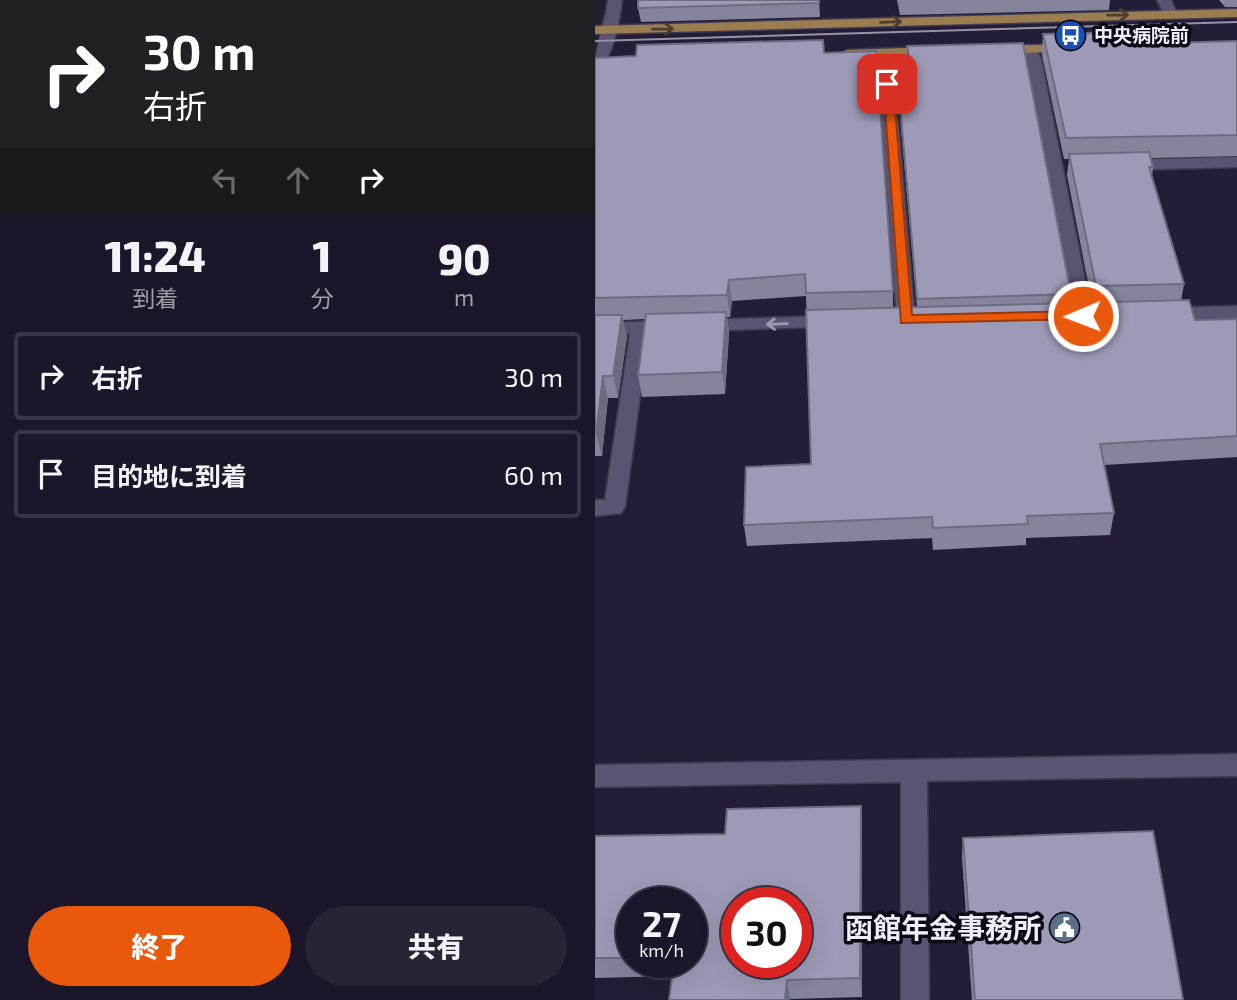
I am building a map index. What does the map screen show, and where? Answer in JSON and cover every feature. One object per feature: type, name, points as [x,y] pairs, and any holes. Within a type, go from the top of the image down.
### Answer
[{"type":"main road","points":[[595,30],[1167,7],[1237,13]]},
{"type":"main road","points":[[988,50],[1090,47]]},
{"type":"main road","points":[[836,54],[947,51]]},
{"type":"street","points":[[599,61],[611,30],[615,0]]},
{"type":"street","points":[[1029,49],[1063,167],[1082,316]]},
{"type":"street","points":[[886,64],[906,320]]},
{"type":"street","points":[[1112,166],[1237,162]]},
{"type":"street","points":[[1147,314],[1237,312]]},
{"type":"street","points":[[595,329],[850,321]]},
{"type":"street","points":[[595,508],[614,507],[640,328]]},
{"type":"street","points":[[595,776],[1237,765]]},
{"type":"street","points":[[914,771],[915,1000]]},
{"type":"building","points":[[638,0],[819,0],[819,3],[638,8]]},
{"type":"building","points":[[1128,32],[1133,44],[1237,41],[1237,135],[1066,138],[1043,34]]},
{"type":"building","points":[[823,40],[824,53],[876,51],[893,291],[806,293],[805,274],[729,280],[727,295],[595,298],[595,58],[636,56],[637,45]]},
{"type":"building","points":[[1023,43],[1071,294],[917,299],[896,59],[909,58],[907,46]]},
{"type":"building","points":[[1149,152],[1153,167],[1149,167],[1184,284],[1096,286],[1069,154]]},
{"type":"building","points":[[1189,300],[1195,320],[1237,319],[1237,436],[1100,444],[1114,513],[1027,516],[1028,524],[933,528],[932,517],[744,525],[746,467],[811,464],[806,310]]},
{"type":"building","points":[[726,312],[722,372],[638,375],[646,314]]},
{"type":"building","points":[[595,315],[622,315],[613,376],[603,376],[596,434],[595,434]]},
{"type":"building","points":[[861,806],[860,978],[787,980],[785,1000],[669,1000],[672,978],[707,978],[707,887],[616,887],[616,958],[595,958],[595,836],[725,834],[727,809]]},
{"type":"building","name":"函館年金事務所","points":[[1153,831],[1183,1000],[975,1000],[963,838]]},
{"type":"tram line","points":[[595,41],[1237,22]]},
{"type":"place","name":"中央病院前","points":[[1071,35]]},
{"type":"place","name":"函館年金事務所","points":[[1064,928]]},
{"type":"route","points":[[887,84],[906,320],[1083,316]]}]
